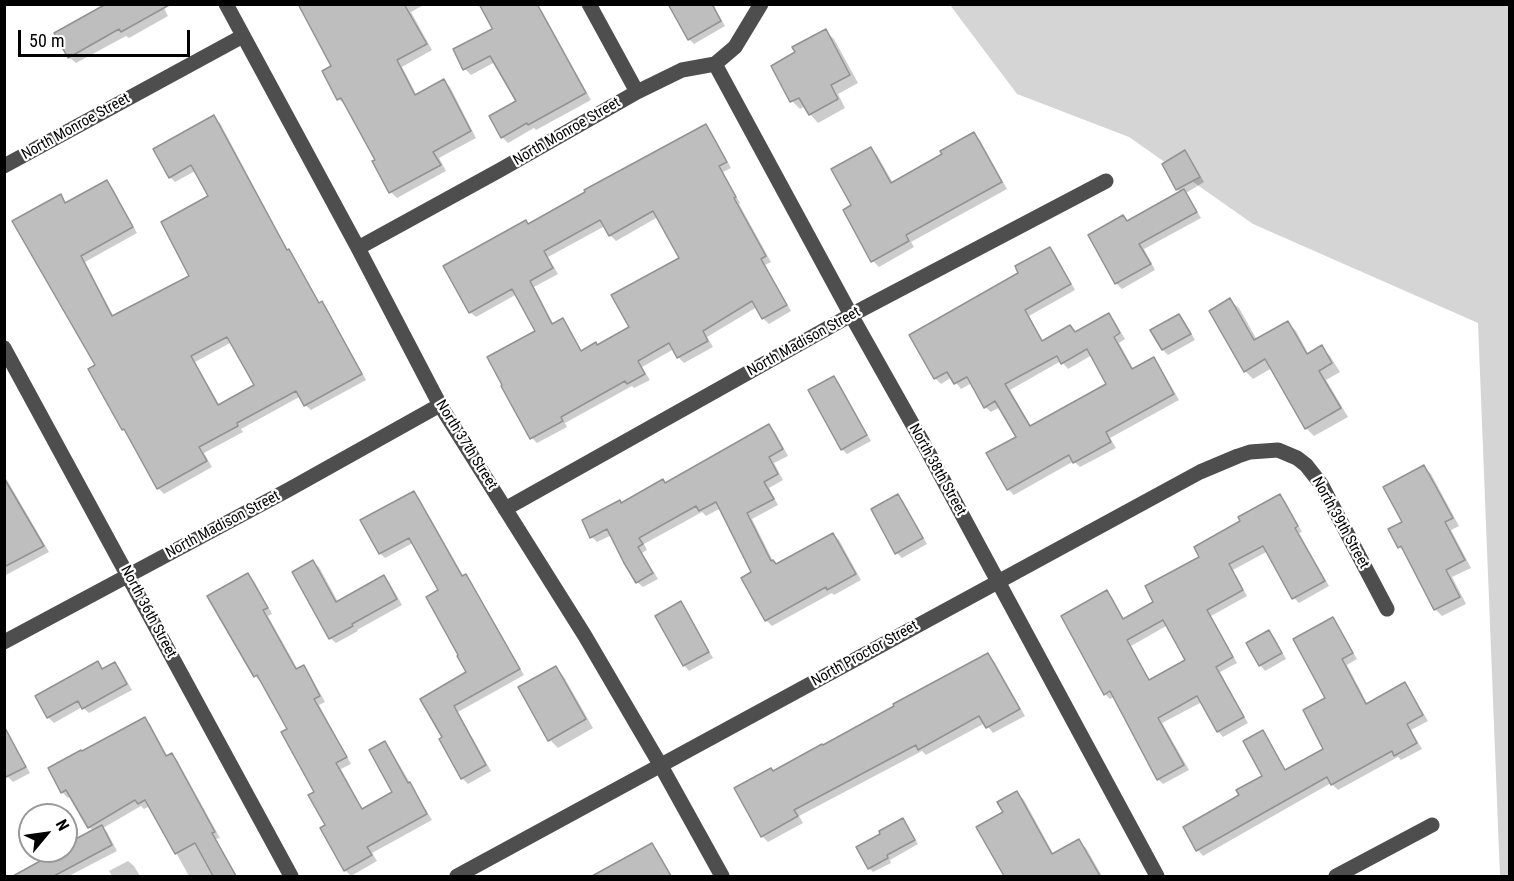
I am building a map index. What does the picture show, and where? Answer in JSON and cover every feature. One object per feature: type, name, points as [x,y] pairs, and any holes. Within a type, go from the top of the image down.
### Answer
[{"type":"street","name":"North 37th Street","points":[[226,4],[440,405],[585,636],[722,876]]},
{"type":"street","points":[[588,4],[637,92]]},
{"type":"street","points":[[715,64],[735,47],[761,4]]},
{"type":"street","name":"North Monroe Street","points":[[4,166],[243,36]]},
{"type":"street","name":"North Monroe Street","points":[[358,248],[637,92],[682,70],[715,64]]},
{"type":"street","name":"North 38th Street","points":[[715,64],[1157,876]]},
{"type":"street","name":"North Madison Street","points":[[505,509],[851,315],[1106,181]]},
{"type":"street","name":"North 36th Street","points":[[4,348],[291,876]]},
{"type":"street","name":"North Madison Street","points":[[4,642],[288,490],[440,405]]},
{"type":"street","name":"North Proctor Street","points":[[457,876],[1200,472],[1250,452],[1278,450]]},
{"type":"street","name":"North 39th Street","points":[[1278,450],[1297,458],[1306,465],[1321,484],[1387,609]]},
{"type":"street","points":[[1336,876],[1432,825]]},
{"type":"shaded area","points":[[950,5],[1509,5],[1509,876],[1500,876],[1478,323],[1253,224],[1129,137],[1017,94]]},
{"type":"building","points":[[106,4],[171,4],[121,32],[119,29],[68,58],[54,33]]},
{"type":"building","points":[[298,4],[404,4],[427,44],[397,60],[415,95],[444,79],[471,131],[433,152],[441,165],[389,193],[372,161],[375,160],[341,98],[337,100],[322,71],[331,66]]},
{"type":"building","points":[[479,4],[537,4],[586,93],[501,138],[489,116],[516,101],[490,56],[463,70],[453,49],[492,29]]},
{"type":"building","points":[[668,4],[712,4],[721,21],[688,40]]},
{"type":"building","points":[[826,29],[850,75],[831,85],[838,99],[809,115],[799,98],[790,102],[771,66],[795,52],[792,47]]},
{"type":"building","points":[[214,115],[287,250],[289,249],[319,303],[322,301],[362,374],[304,406],[296,391],[237,423],[238,426],[199,447],[207,461],[157,489],[88,369],[95,365],[12,221],[61,194],[65,203],[107,180],[133,227],[81,256],[112,316],[189,276],[161,222],[208,196],[191,165],[169,178],[153,149]],"holes":[[[227,337],[254,385],[218,405],[191,356]]]},
{"type":"building","points":[[706,124],[727,162],[719,166],[766,256],[761,259],[787,305],[762,319],[752,301],[703,331],[708,341],[677,358],[669,343],[638,361],[645,374],[627,384],[625,381],[561,417],[563,421],[530,439],[487,357],[535,331],[512,289],[469,313],[443,266],[526,220],[528,224],[585,192],[584,190]],"holes":[[[653,211],[679,258],[611,295],[629,327],[581,351],[563,318],[552,324],[530,281],[553,268],[544,251],[600,220],[609,236]]]},
{"type":"building","points":[[974,132],[1002,182],[906,235],[909,241],[871,262],[843,210],[851,205],[831,169],[871,147],[891,183],[942,154],[940,151]]},
{"type":"building","points":[[1185,150],[1200,177],[1176,190],[1162,164]]},
{"type":"building","points":[[1184,189],[1197,212],[1139,244],[1151,264],[1115,284],[1088,235],[1123,215],[1127,221]]},
{"type":"building","points":[[1050,247],[1071,284],[1025,310],[1042,341],[1070,325],[1075,332],[1109,313],[1120,333],[1114,337],[1132,369],[1154,357],[1174,394],[1106,432],[1111,442],[1073,463],[1069,455],[1007,490],[986,453],[1016,437],[995,401],[984,408],[967,377],[954,384],[947,372],[934,379],[909,335],[1018,273],[1015,266]],"holes":[[[1087,349],[1106,384],[1030,426],[1005,384],[1057,356],[1061,364]]]},
{"type":"building","points":[[1230,298],[1254,340],[1288,321],[1307,354],[1322,345],[1332,363],[1319,371],[1341,408],[1305,429],[1265,359],[1244,372],[1209,311]]},
{"type":"building","points":[[1179,314],[1191,334],[1162,350],[1150,330]]},
{"type":"building","points":[[834,376],[867,435],[841,450],[808,390]]},
{"type":"building","points":[[769,424],[783,449],[769,457],[778,474],[764,482],[774,499],[747,513],[771,561],[773,560],[776,564],[833,533],[856,574],[827,590],[826,587],[765,621],[741,578],[751,572],[716,502],[699,511],[696,506],[639,538],[643,544],[638,547],[653,573],[636,583],[607,529],[590,538],[582,520],[620,500],[621,503],[663,479],[665,483]]},
{"type":"building","points":[[1424,465],[1453,518],[1445,522],[1465,560],[1446,570],[1460,597],[1434,610],[1401,546],[1398,548],[1388,529],[1402,522],[1383,487]]},
{"type":"building","points":[[4,478],[44,546],[4,567]]},
{"type":"building","points":[[414,491],[462,576],[466,574],[520,669],[454,706],[486,765],[461,779],[439,739],[442,737],[420,699],[466,672],[426,597],[438,590],[409,538],[379,554],[360,520]]},
{"type":"building","points":[[898,494],[923,538],[895,554],[871,509]]},
{"type":"building","points":[[1280,494],[1298,526],[1295,528],[1325,581],[1292,599],[1263,546],[1229,564],[1243,590],[1207,610],[1233,657],[1216,667],[1244,717],[1217,732],[1197,696],[1158,718],[1184,765],[1157,780],[1110,691],[1104,695],[1061,616],[1107,590],[1123,619],[1153,602],[1145,586],[1199,557],[1194,547],[1240,521],[1238,517]],"holes":[[[1163,620],[1185,660],[1149,680],[1127,640]]]},
{"type":"building","points":[[313,560],[336,602],[384,575],[397,599],[329,639],[292,572]]},
{"type":"building","points":[[248,573],[268,608],[263,610],[296,669],[304,665],[320,696],[314,699],[347,757],[336,763],[362,809],[392,792],[369,750],[385,741],[427,814],[367,847],[372,855],[344,871],[320,828],[325,825],[308,795],[314,792],[281,732],[287,729],[257,675],[254,677],[207,596]]},
{"type":"building","points":[[681,601],[709,652],[683,666],[655,616]]},
{"type":"building","points":[[1333,617],[1353,653],[1342,659],[1366,704],[1405,682],[1423,715],[1407,724],[1417,743],[1394,756],[1392,751],[1331,785],[1327,777],[1196,851],[1183,827],[1239,795],[1236,790],[1262,776],[1243,741],[1263,730],[1285,770],[1323,749],[1303,710],[1325,698],[1293,639]]},
{"type":"building","points":[[1269,630],[1282,653],[1259,666],[1246,643]]},
{"type":"building","points":[[988,653],[1020,709],[986,728],[979,716],[918,750],[916,745],[794,810],[798,816],[761,837],[734,788],[771,768],[773,771],[823,745]]},
{"type":"building","points":[[98,661],[102,669],[115,662],[127,684],[82,709],[78,701],[47,718],[35,696]]},
{"type":"building","points":[[556,666],[586,719],[548,741],[518,687]]},
{"type":"building","points":[[145,717],[166,756],[172,753],[236,876],[213,876],[195,843],[175,854],[145,800],[138,804],[135,800],[88,828],[78,811],[78,803],[74,803],[66,790],[61,793],[48,768]]},
{"type":"building","points":[[4,726],[26,767],[4,778]]},
{"type":"building","points":[[1017,791],[1052,854],[1079,839],[1100,876],[1004,876],[976,827],[1003,812],[997,802]]},
{"type":"building","points":[[903,818],[915,840],[887,855],[888,858],[868,869],[856,847]]},
{"type":"building","points":[[102,825],[112,845],[54,876],[13,876],[37,863],[78,863],[78,838]]},
{"type":"building","points":[[652,843],[671,876],[592,876]]}]
